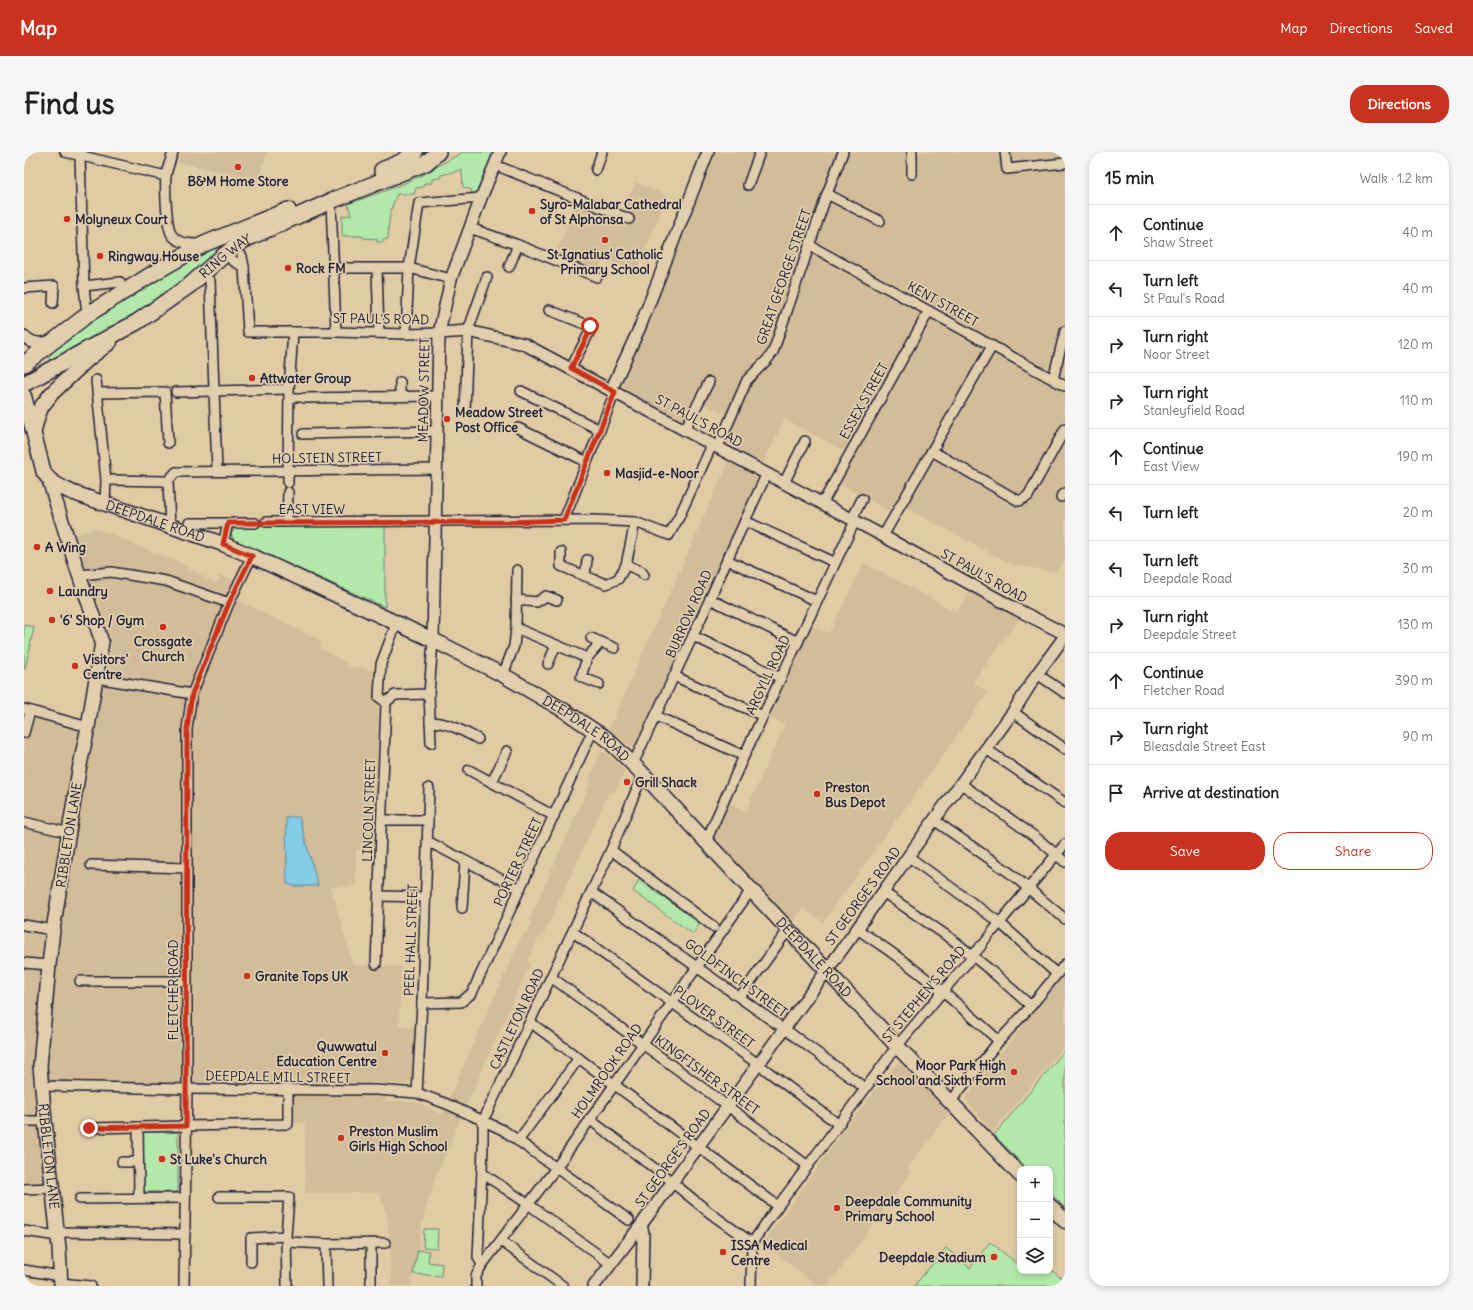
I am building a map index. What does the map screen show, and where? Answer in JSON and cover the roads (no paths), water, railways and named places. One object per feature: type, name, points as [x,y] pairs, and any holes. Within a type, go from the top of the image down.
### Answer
[{"type":"highway","name":"RING WAY","points":[[24,364],[87,315],[152,274],[204,244],[403,161],[415,152]]},
{"type":"highway","name":"RING WAY","points":[[24,384],[138,322],[190,285],[244,240],[331,201],[426,163],[438,152]]},
{"type":"highway","points":[[426,163],[445,152]]},
{"type":"main road","points":[[31,436],[42,406],[52,393],[88,359],[138,322]]},
{"type":"main road","name":"RIBBLETON LANE","points":[[24,396],[31,436],[44,473],[49,480],[102,642],[88,727],[79,770],[70,833],[53,930],[48,965],[40,1066],[58,1234],[60,1282]]},
{"type":"main road","name":"DEEPDALE ROAD","points":[[49,480],[71,492],[223,544],[252,556],[433,640],[503,675],[565,711],[606,738],[635,766],[706,841],[896,1046],[951,1101],[1017,1171]]},
{"type":"main road","points":[[58,508],[62,497],[71,492]]},
{"type":"main road","points":[[1053,1209],[1065,1221]]},
{"type":"street","points":[[65,152],[81,154],[166,176]]},
{"type":"street","points":[[173,152],[166,176],[167,215],[171,234],[176,239],[188,244],[204,244]]},
{"type":"street","name":"MEADOW STREET","points":[[433,640],[439,333],[451,279],[500,152]]},
{"type":"street","points":[[596,170],[602,152]]},
{"type":"street","points":[[564,520],[600,430],[613,391],[640,327],[708,152]]},
{"type":"street","points":[[748,185],[760,152]]},
{"type":"street","name":"GREAT GEORGE STREET","points":[[669,535],[747,380],[773,352],[809,245],[843,152]]},
{"type":"street","points":[[912,152],[912,174]]},
{"type":"street","points":[[1005,152],[1007,169],[1065,163]]},
{"type":"street","points":[[81,154],[84,286],[87,315]]},
{"type":"street","points":[[495,165],[629,219]]},
{"type":"street","points":[[827,194],[880,221]]},
{"type":"street","points":[[406,334],[410,268],[419,203],[481,198]]},
{"type":"street","points":[[331,201],[336,332]]},
{"type":"street","points":[[470,228],[518,245],[597,277]]},
{"type":"street","points":[[509,267],[518,245]]},
{"type":"street","name":"KENT STREET","points":[[809,245],[1065,386]]},
{"type":"street","points":[[242,256],[244,267]]},
{"type":"street","points":[[232,260],[244,267]]},
{"type":"street","name":"ST PAUL'S ROAD","points":[[244,267],[248,332],[406,334],[468,331],[524,344],[685,429],[1065,635]]},
{"type":"street","points":[[333,268],[410,268],[451,279]]},
{"type":"street","points":[[377,269],[379,333]]},
{"type":"street","points":[[465,411],[468,331],[486,277]]},
{"type":"street","points":[[210,281],[217,471]]},
{"type":"street","points":[[84,286],[120,282]]},
{"type":"street","points":[[24,288],[54,286],[53,303]]},
{"type":"street","points":[[549,310],[590,326],[589,333],[571,368]]},
{"type":"street","name":"ESSEX STREET","points":[[822,504],[929,311]]},
{"type":"street","points":[[1053,379],[1065,331]]},
{"type":"street","points":[[287,522],[289,393],[293,332]]},
{"type":"street","points":[[24,336],[31,342],[40,344],[54,341]]},
{"type":"street","points":[[882,536],[992,346]]},
{"type":"street","points":[[96,380],[106,480],[105,503]]},
{"type":"street","points":[[400,382],[400,396]]},
{"type":"street","points":[[685,429],[709,382]]},
{"type":"street","points":[[176,392],[214,390],[289,393],[304,398],[438,396]]},
{"type":"street","points":[[521,391],[600,430]]},
{"type":"street","points":[[97,393],[165,392],[168,443]]},
{"type":"street","points":[[518,428],[587,462]]},
{"type":"street","points":[[932,451],[1019,501],[1028,496],[1065,429]]},
{"type":"street","points":[[288,434],[437,431]]},
{"type":"street","points":[[784,483],[805,441]]},
{"type":"street","name":"HOLSTEIN STREET","points":[[168,481],[176,472],[437,469]]},
{"type":"street","name":"BURROW ROAD","points":[[635,766],[656,716],[745,521],[764,472]]},
{"type":"street","points":[[106,480],[168,481],[170,527]]},
{"type":"street","name":"ARGYLL ROAD","points":[[706,841],[817,601],[862,499]]},
{"type":"street","name":"EAST VIEW","points":[[189,523],[436,521],[510,522],[564,520],[635,522],[669,535]]},
{"type":"street","points":[[745,521],[834,562]]},
{"type":"street","points":[[561,552],[562,566],[606,584],[618,579],[626,564],[635,522]]},
{"type":"street","points":[[223,544],[228,523]]},
{"type":"street","name":"FLETCHER ROAD","points":[[184,1286],[187,1089],[187,729],[192,694],[229,603],[252,556]]},
{"type":"street","points":[[585,576],[587,560]]},
{"type":"street","points":[[727,560],[817,601]]},
{"type":"street","points":[[626,564],[641,571],[644,575]]},
{"type":"street","points":[[503,675],[514,646],[516,628],[517,570]]},
{"type":"street","points":[[79,575],[111,572],[166,581],[229,603]]},
{"type":"street","points":[[516,604],[537,602],[546,596],[557,600]]},
{"type":"street","points":[[710,599],[798,642]]},
{"type":"street","points":[[396,624],[381,664],[379,697],[386,702],[395,695],[429,694]]},
{"type":"street","points":[[516,628],[587,658]]},
{"type":"street","name":"ST GEORGE'S ROAD","points":[[594,1286],[641,1225],[857,929],[1013,712],[1037,674],[1065,635]]},
{"type":"street","points":[[693,636],[781,678]]},
{"type":"street","points":[[591,638],[615,648]]},
{"type":"street","points":[[431,743],[429,694],[433,640]]},
{"type":"street","points":[[599,684],[581,677],[587,658],[601,642]]},
{"type":"street","points":[[548,664],[556,645]]},
{"type":"street","points":[[1037,674],[1065,693]]},
{"type":"street","points":[[674,676],[763,716]]},
{"type":"street","points":[[96,678],[192,694]]},
{"type":"street","name":"LINCOLN STREET","points":[[376,964],[386,702]]},
{"type":"street","points":[[24,733],[27,710],[88,727]]},
{"type":"street","points":[[1013,712],[1065,749]]},
{"type":"street","points":[[656,716],[744,756]]},
{"type":"street","points":[[430,722],[443,723],[478,739]]},
{"type":"street","name":"PORTER STREET","points":[[422,1003],[461,1002],[472,993],[593,730]]},
{"type":"street","points":[[986,749],[1065,803]]},
{"type":"street","points":[[492,782],[507,751]]},
{"type":"street","name":"CASTLETON ROAD","points":[[482,1266],[478,1257],[483,1121],[611,850],[635,766]]},
{"type":"street","points":[[470,770],[554,816]]},
{"type":"street","points":[[960,784],[1038,839],[1065,862]]},
{"type":"street","name":"PEEL HALL STREET","points":[[417,1093],[422,1003],[429,788]]},
{"type":"street","points":[[382,820],[428,820]]},
{"type":"street","points":[[934,820],[1028,887],[1065,919]]},
{"type":"street","points":[[24,822],[70,833]]},
{"type":"street","points":[[427,841],[520,889]]},
{"type":"street","name":"ST STEPHEN'S ROAD","points":[[752,1243],[896,1046],[1065,844]]},
{"type":"street","points":[[611,850],[714,927]]},
{"type":"street","points":[[908,857],[1000,923],[1057,974]]},
{"type":"street","points":[[462,908],[465,861]]},
{"type":"street","points":[[91,866],[186,868]]},
{"type":"street","name":"HOLMROOK ROAD","points":[[482,1266],[556,1168],[751,890]]},
{"type":"street","name":"GOLDFINCH STREET","points":[[591,892],[784,1028],[865,1088]]},
{"type":"street","points":[[883,892],[972,955],[1031,1006]]},
{"type":"street","points":[[379,896],[425,897]]},
{"type":"street","points":[[24,925],[53,930]]},
{"type":"street","points":[[857,929],[880,944],[942,991],[999,1041]]},
{"type":"street","points":[[740,997],[788,930]]},
{"type":"street","name":"PLOVER STREET","points":[[573,932],[758,1064],[838,1124]]},
{"type":"street","points":[[24,963],[48,965]]},
{"type":"street","points":[[951,1101],[999,1041],[1031,1006],[1065,964]]},
{"type":"street","name":"KINGFISHER STREET","points":[[551,977],[808,1166]]},
{"type":"street","points":[[80,981],[186,981]]},
{"type":"street","points":[[530,1022],[778,1206]]},
{"type":"street","points":[[518,1141],[579,1058]]},
{"type":"street","name":"DEEPDALE MILL STREET","points":[[42,1086],[187,1089],[376,1090],[417,1093],[447,1104],[503,1130],[629,1220]]},
{"type":"street","points":[[89,1128],[288,1124],[288,1090]]},
{"type":"street","points":[[589,1119],[710,1213],[752,1243],[751,1286]]},
{"type":"street","points":[[24,1121],[45,1121]]},
{"type":"street","points":[[138,1127],[139,1194]]},
{"type":"street","points":[[122,1162],[138,1162]]},
{"type":"street","points":[[482,1173],[611,1264]]},
{"type":"street","points":[[24,1189],[53,1188]]},
{"type":"street","points":[[219,1198],[289,1197],[287,1286]]},
{"type":"street","points":[[80,1199],[185,1198]]},
{"type":"street","points":[[641,1225],[643,1233],[642,1286]]},
{"type":"street","points":[[24,1231],[58,1234],[185,1234]]},
{"type":"street","points":[[241,1236],[251,1238],[287,1239],[326,1244],[385,1244]]},
{"type":"street","points":[[251,1238],[251,1262]]},
{"type":"street","points":[[501,1241],[563,1286]]},
{"type":"street","points":[[326,1244],[327,1286]]},
{"type":"street","points":[[371,1244],[371,1286]]},
{"type":"street","points":[[479,1284],[476,1276],[482,1266]]},
{"type":"street","points":[[24,1270],[60,1282],[90,1286]]},
{"type":"water","points":[[286,817],[299,817],[318,885],[317,886],[294,886],[287,884]]},
{"type":"place","name":"B&M Home Store","points":[[238,167]]},
{"type":"place","name":"Syro-Malabar Cathedral of St Alphonsa","points":[[532,211]]},
{"type":"place","name":"Molyneux Court","points":[[67,219]]},
{"type":"place","name":"St Ignatius' Catholic Primary School","points":[[605,240]]},
{"type":"place","name":"Ringway House","points":[[100,256]]},
{"type":"place","name":"Rock FM","points":[[288,268]]},
{"type":"place","name":"Attwater Group","points":[[252,378]]},
{"type":"place","name":"Meadow Street Post Office","points":[[447,419]]},
{"type":"place","name":"Masjid-e-Noor","points":[[607,473]]},
{"type":"place","name":"A Wing","points":[[37,547]]},
{"type":"place","name":"Laundry","points":[[50,591]]},
{"type":"place","name":"'6' Shop / Gym","points":[[52,620]]},
{"type":"place","name":"Crossgate Church","points":[[163,627]]},
{"type":"place","name":"Visitors' Centre","points":[[75,666]]},
{"type":"place","name":"Grill Shack","points":[[627,782]]},
{"type":"place","name":"Preston Bus Depot","points":[[817,794]]},
{"type":"place","name":"Granite Tops UK","points":[[247,976]]},
{"type":"place","name":"Quwwatul Education Centre","points":[[385,1053]]},
{"type":"place","name":"Moor Park High School and Sixth Form","points":[[1014,1072]]},
{"type":"place","name":"Preston Muslim Girls High School","points":[[341,1138]]},
{"type":"place","name":"St Luke's Church","points":[[162,1159]]},
{"type":"place","name":"Deepdale Community Primary School","points":[[837,1208]]},
{"type":"place","name":"ISSA Medical Centre","points":[[723,1252]]},
{"type":"place","name":"Deepdale Stadium","points":[[994,1257]]}]
